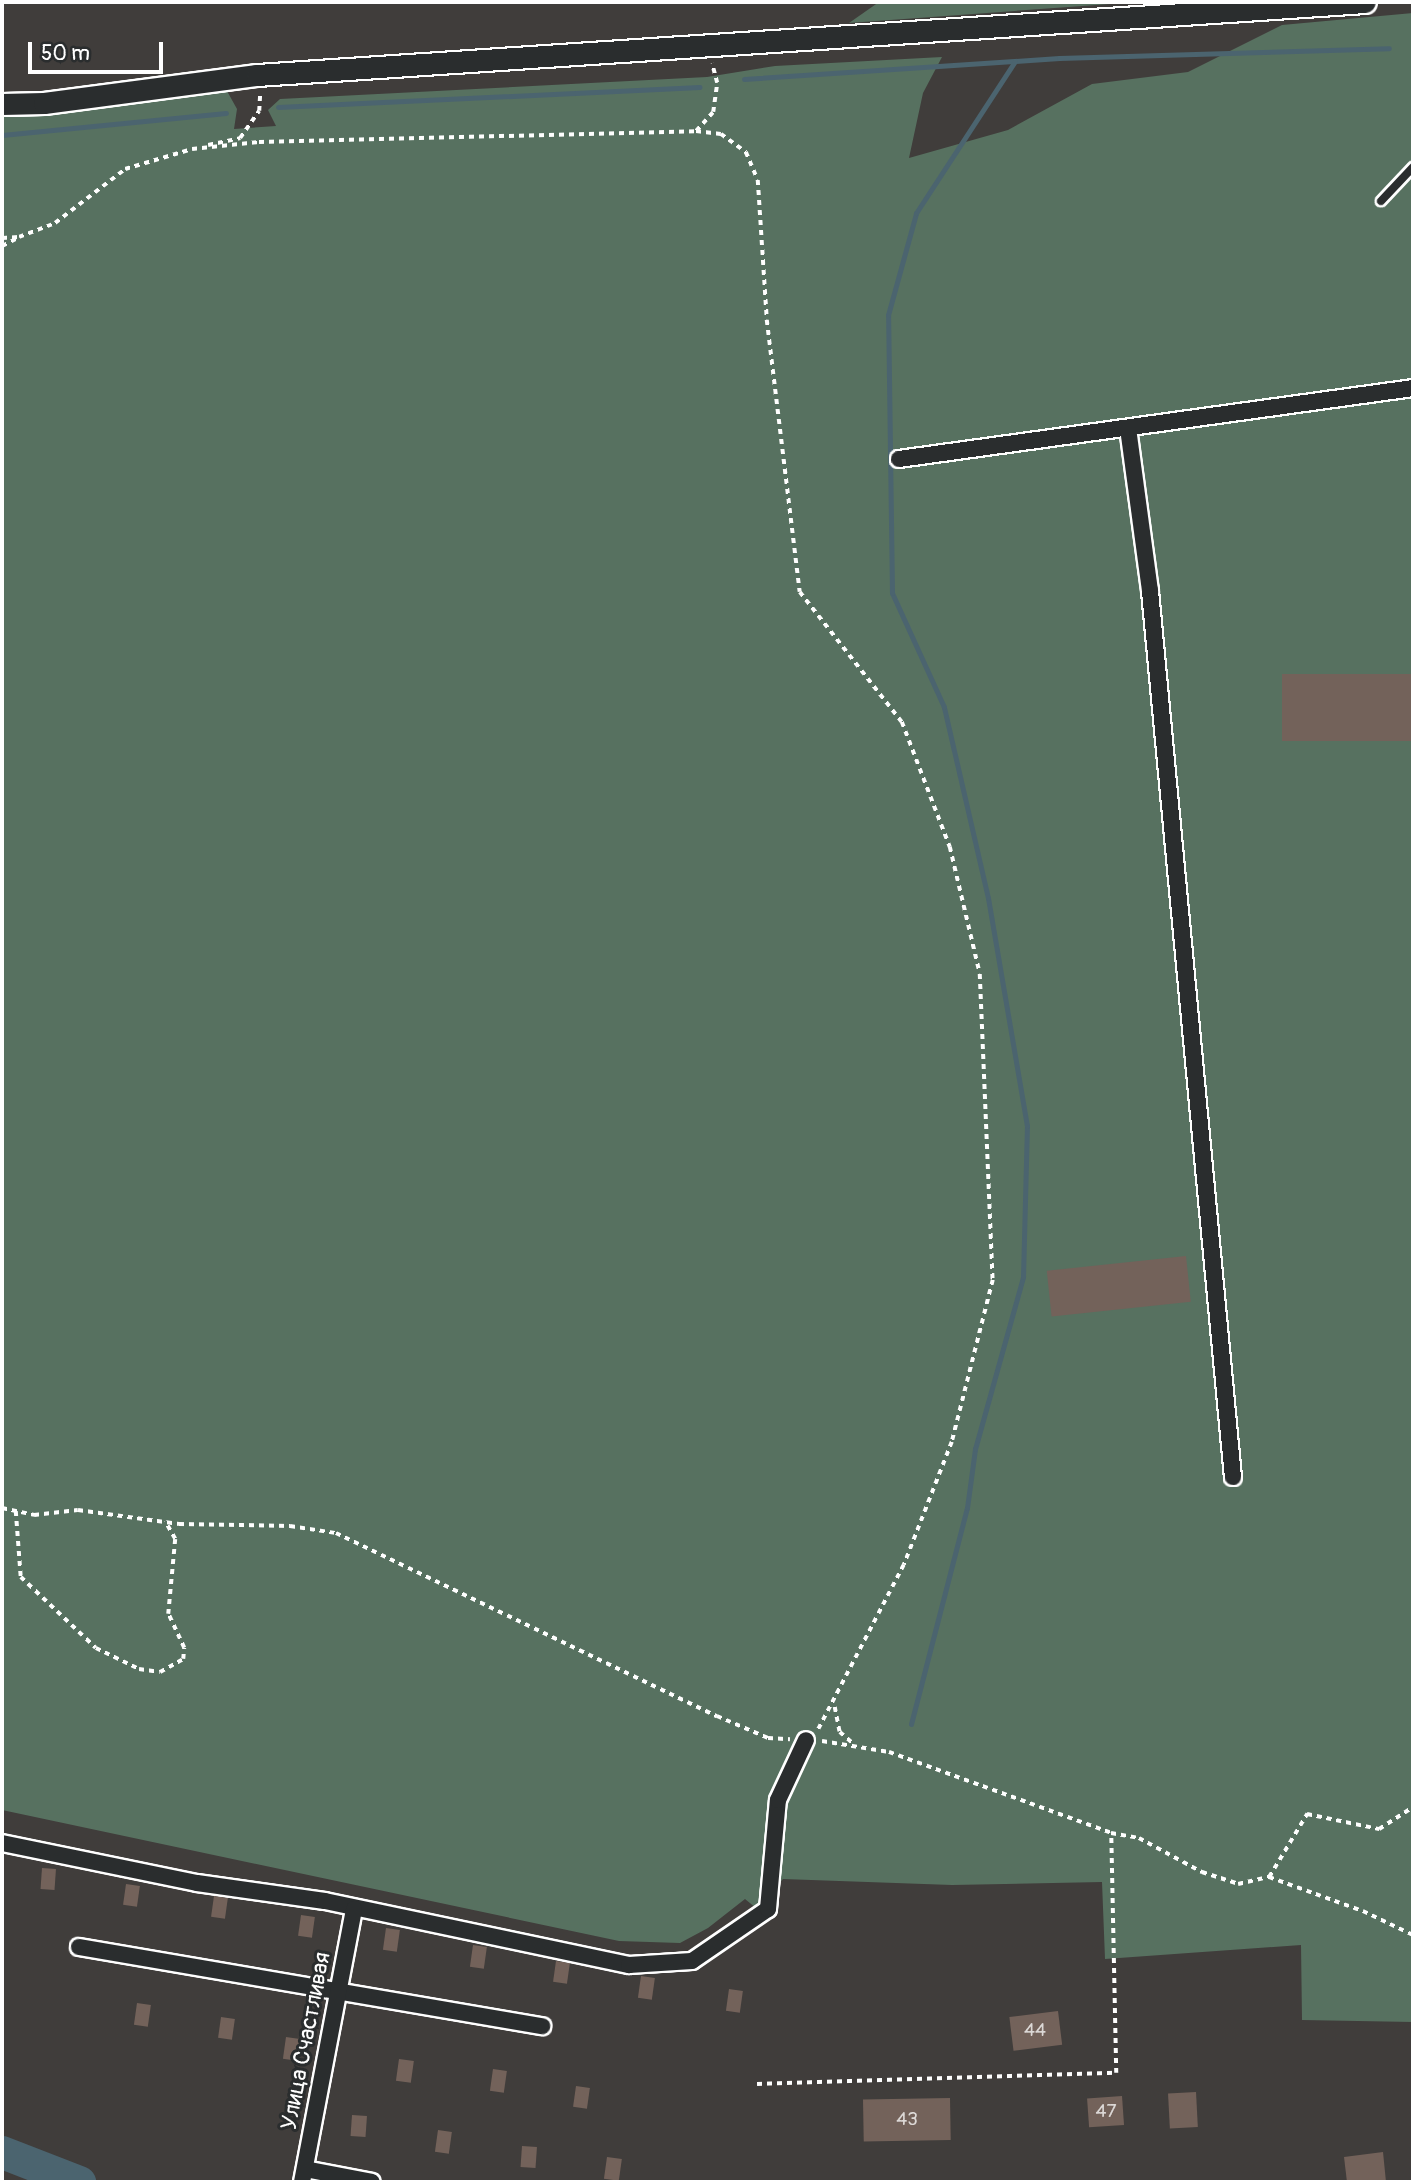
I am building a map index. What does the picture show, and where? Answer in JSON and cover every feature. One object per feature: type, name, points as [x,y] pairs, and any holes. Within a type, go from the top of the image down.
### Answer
[{"type":"street","points":[[2,104],[44,103],[257,75],[1365,2]]},
{"type":"street","points":[[899,459],[1413,388]]},
{"type":"street","points":[[1128,428],[1152,605],[1233,1477]]},
{"type":"street","points":[[2,1843],[354,1909],[629,1965],[692,1961],[768,1909],[778,1800],[806,1740]]},
{"type":"street","name":"Улица Счастливая","points":[[303,2176],[354,1909]]},
{"type":"street","points":[[79,1947],[542,2026]]},
{"type":"street","points":[[303,2176],[372,2182]]},
{"type":"lane","points":[[1381,201],[1413,167]]},
{"type":"path","points":[[696,131],[713,112],[717,83],[708,45]]},
{"type":"path","points":[[2,246],[55,223],[125,169],[240,138],[259,111],[257,75]]},
{"type":"path","points":[[192,149],[259,142],[696,131],[721,134],[746,152],[758,180],[767,320],[800,592],[901,722],[950,847],[980,974],[993,1280],[952,1442],[904,1564],[843,1679],[834,1706],[806,1740]]},
{"type":"path","points":[[2,238],[19,237]]},
{"type":"path","points":[[2,1508],[34,1515],[78,1510],[165,1521],[290,1526],[336,1533],[768,1738],[859,1746],[889,1752],[1111,1833],[1139,1838],[1202,1872],[1238,1884],[1269,1877],[1363,1911],[1413,1935]]},
{"type":"path","points":[[16,1511],[21,1577],[96,1648],[139,1669],[160,1672],[183,1659],[184,1648],[168,1614],[176,1539],[165,1521]]},
{"type":"path","points":[[834,1706],[840,1732],[859,1746]]},
{"type":"path","points":[[1269,1877],[1307,1814],[1379,1829],[1413,1807]]},
{"type":"path","points":[[757,2084],[1116,2073],[1111,1833]]},
{"type":"green space","points":[[879,2],[1138,2],[849,23]]},
{"type":"green space","points":[[1413,13],[1413,2022],[1302,2020],[1301,1945],[1105,1959],[1102,1882],[952,1885],[783,1879],[756,1908],[745,1899],[708,1928],[680,1943],[619,1941],[2,1810],[2,114],[227,91],[237,109],[234,129],[276,126],[268,110],[280,99],[707,77],[775,66],[942,57],[923,93],[909,158],[1008,130],[1092,84],[1188,72],[1282,25]]},
{"type":"building","points":[[1282,674],[1413,674],[1413,741],[1282,741]]},
{"type":"building","points":[[1186,1256],[1191,1302],[1052,1316],[1047,1271]]},
{"type":"building","points":[[42,1868],[56,1869],[55,1890],[41,1889]]},
{"type":"building","points":[[126,1884],[140,1886],[137,1907],[123,1905]]},
{"type":"building","points":[[214,1896],[228,1898],[225,1919],[211,1917]]},
{"type":"building","points":[[301,1915],[315,1917],[312,1938],[298,1936]]},
{"type":"building","points":[[386,1928],[400,1930],[397,1952],[383,1950]]},
{"type":"building","points":[[473,1945],[487,1947],[484,1969],[470,1967]]},
{"type":"building","points":[[556,1961],[570,1963],[567,1984],[553,1982]]},
{"type":"building","points":[[641,1976],[655,1978],[652,2000],[638,1998]]},
{"type":"building","points":[[729,1989],[743,1991],[740,2013],[726,2011]]},
{"type":"building","points":[[137,2003],[151,2005],[148,2027],[134,2025]]},
{"type":"building","points":[[1058,2011],[1062,2045],[1014,2051],[1009,2017]]},
{"type":"building","points":[[221,2017],[235,2019],[232,2040],[218,2038]]},
{"type":"building","points":[[286,2037],[300,2039],[297,2061],[283,2059]]},
{"type":"building","points":[[399,2059],[414,2061],[411,2083],[396,2081]]},
{"type":"building","points":[[493,2069],[507,2071],[504,2093],[490,2091]]},
{"type":"building","points":[[576,2086],[590,2088],[587,2109],[573,2107]]},
{"type":"building","points":[[1196,2092],[1198,2127],[1170,2128],[1168,2093]]},
{"type":"building","points":[[1122,2096],[1124,2125],[1089,2127],[1087,2098]]},
{"type":"building","points":[[950,2098],[951,2140],[864,2142],[863,2100]]},
{"type":"building","points":[[352,2115],[367,2116],[365,2137],[351,2136]]},
{"type":"building","points":[[438,2130],[452,2132],[449,2154],[435,2152]]},
{"type":"building","points":[[522,2146],[537,2147],[535,2168],[521,2167]]},
{"type":"building","points":[[1383,2152],[1386,2182],[1347,2182],[1344,2157]]},
{"type":"building","points":[[607,2157],[622,2159],[619,2181],[604,2179]]},
{"type":"waterway","points":[[744,79],[1059,58],[1389,48]]},
{"type":"waterway","points":[[911,1724],[967,1508],[975,1449],[1023,1277],[1027,1126],[988,898],[944,707],[892,593],[888,315],[916,213],[1015,61]]},
{"type":"waterway","points":[[278,107],[700,87]]},
{"type":"waterway","points":[[2,135],[226,113]]},
{"type":"waterway","points":[[2,2152],[79,2182]]}]
